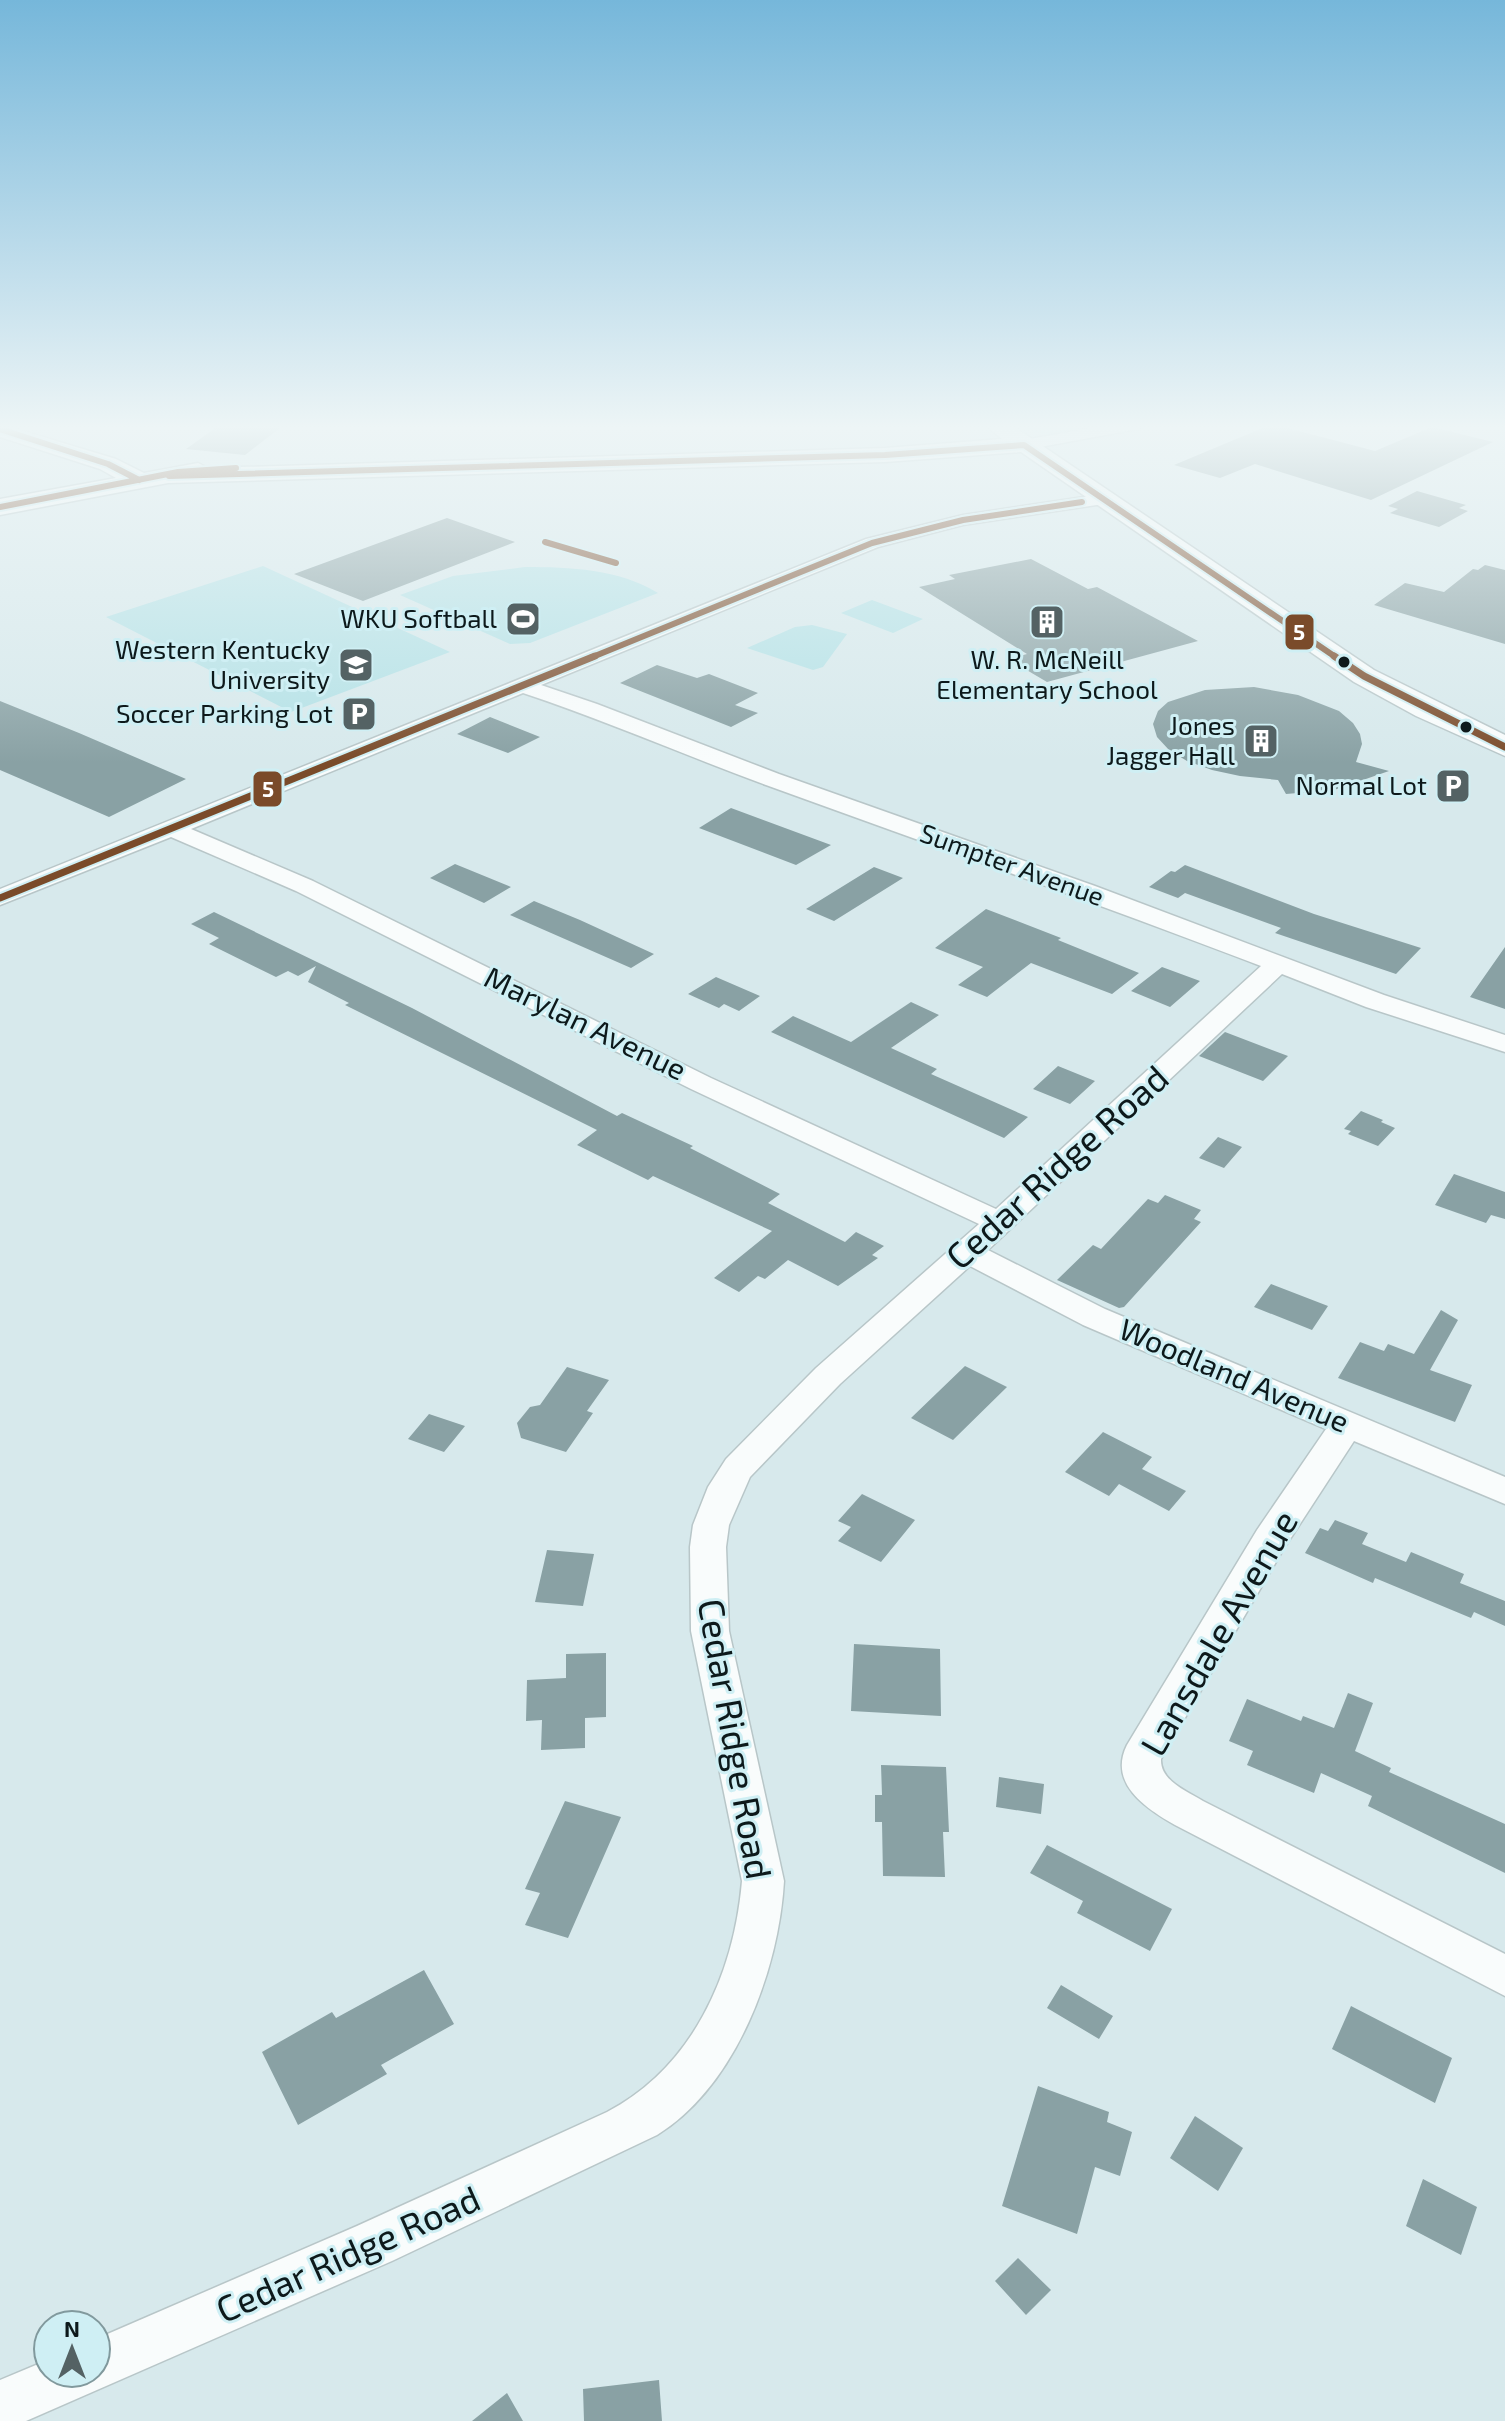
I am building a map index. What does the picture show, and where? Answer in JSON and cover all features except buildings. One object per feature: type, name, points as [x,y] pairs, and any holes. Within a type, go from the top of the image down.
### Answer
[{"type":"main road","points":[[1160,537],[1364,676],[1505,747]]},
{"type":"street","points":[[0,898],[872,543],[896,537]]},
{"type":"street","name":"Sumpter Avenue","points":[[520,685],[590,708],[771,779],[1086,891],[1278,964],[1505,1044]]},
{"type":"street","name":"Marylan Avenue","points":[[169,828],[236,854],[341,902],[526,997],[1000,1222]]},
{"type":"street","points":[[0,875],[23,889]]},
{"type":"street","name":"Cedar Ridge Road","points":[[112,2358],[388,2240],[617,2129],[661,2106],[695,2068],[736,1998],[752,1958],[763,1910],[763,1881],[710,1631],[708,1547],[717,1508],[738,1468],[828,1376],[1000,1222],[1278,964]]},
{"type":"street","name":"Woodland Avenue","points":[[967,1252],[1094,1317],[1505,1491]]},
{"type":"street","name":"Lansdale Avenue","points":[[1347,1424],[1231,1603],[1139,1765],[1145,1781],[1155,1791],[1189,1813],[1505,1976]]},
{"type":"street","points":[[0,2406],[40,2389]]},
{"type":"shaded area","points":[[263,566],[450,652],[291,712],[106,617]]},
{"type":"shaded area","name":"WKU Softball","points":[[525,567],[611,574],[658,593],[530,643],[510,644],[400,595],[453,576]]},
{"type":"shaded area","points":[[872,600],[923,619],[893,633],[841,613]]},
{"type":"shaded area","points":[[812,625],[847,634],[823,667],[813,670],[747,648],[795,627]]},
{"type":"transit line","name":"5","points":[[0,898],[872,543],[896,537]]},
{"type":"transit line","name":"5","points":[[1159,537],[1364,676],[1505,747]]},
{"type":"transit line","name":"5","points":[[545,542],[616,563]]},
{"type":"place","name":"WKU Softball","points":[[523,619]]},
{"type":"place","name":"W. R. McNeill Elementary School","points":[[1047,622]]},
{"type":"place","name":"Western Kentucky University","points":[[356,665]]},
{"type":"place","name":"Soccer Parking Lot","points":[[359,714]]},
{"type":"place","name":"Jones Jagger Hall","points":[[1261,741]]},
{"type":"place","name":"Normal Lot","points":[[1453,786]]}]
